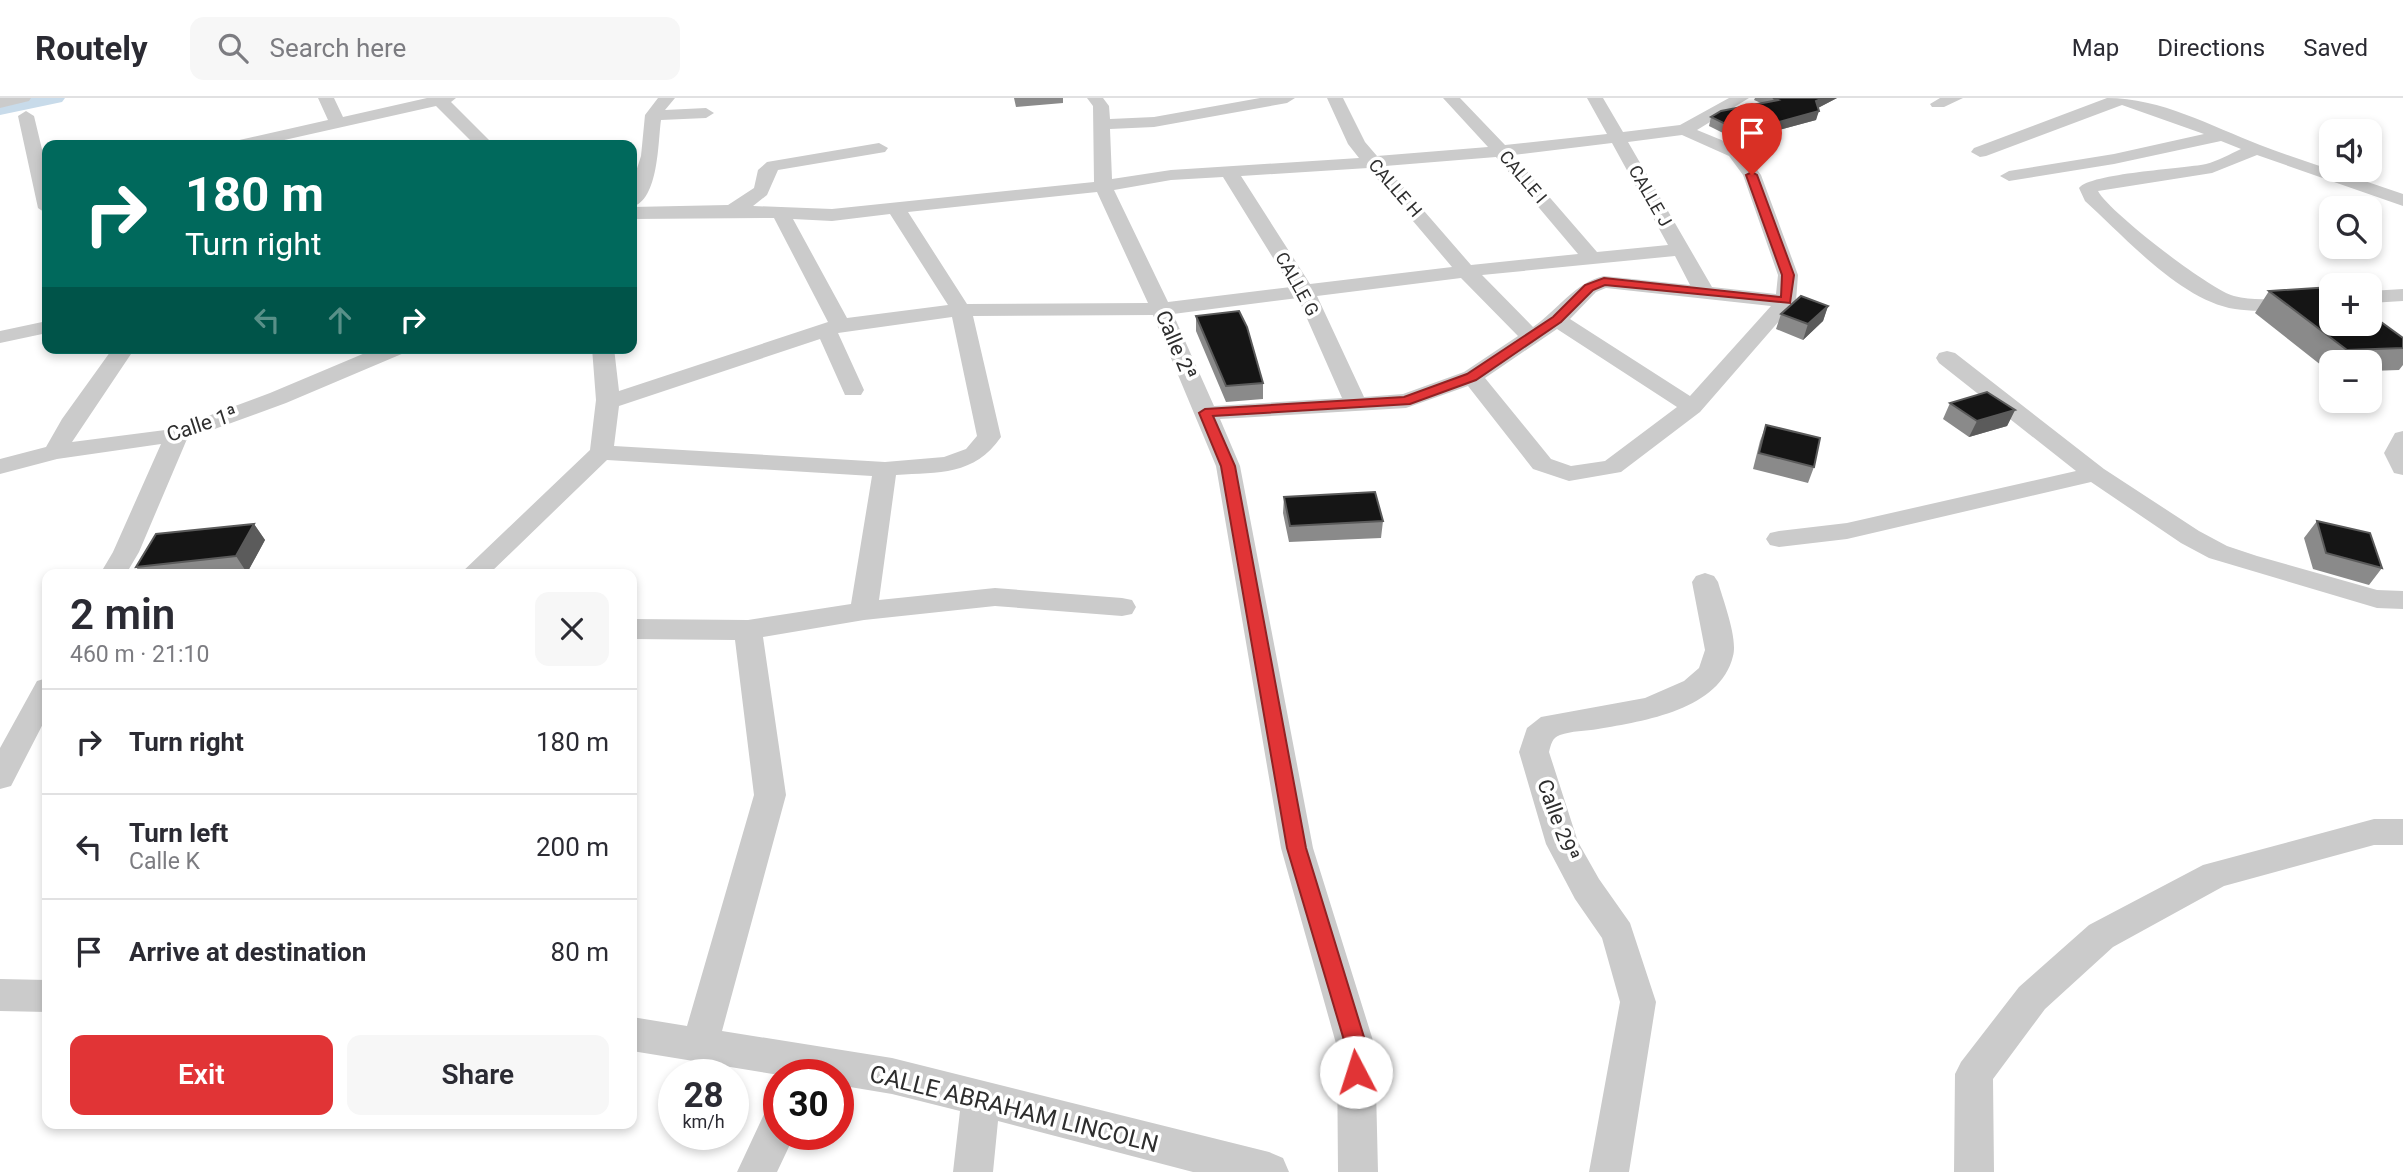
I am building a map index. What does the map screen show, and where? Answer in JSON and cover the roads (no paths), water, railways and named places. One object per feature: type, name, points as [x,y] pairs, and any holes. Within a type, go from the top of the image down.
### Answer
[{"type":"street","points":[[326,98],[338,123]]},
{"type":"street","points":[[637,190],[649,164],[649,138],[653,115],[667,98]]},
{"type":"street","points":[[1098,111],[1154,122],[1287,98]]},
{"type":"street","name":"CALLE H","points":[[1335,98],[1357,144],[1466,271],[1531,337]]},
{"type":"street","name":"CALLE I","points":[[1451,98],[1502,150],[1592,259]]},
{"type":"street","name":"CALLE J","points":[[1595,98],[1705,293]]},
{"type":"street","points":[[637,213],[732,211],[832,215],[1103,187],[1171,175],[1372,162],[1502,150],[1684,130],[1741,98]]},
{"type":"street","points":[[1938,104],[1955,98]]},
{"type":"street","points":[[280,140],[338,123],[444,99],[481,140]]},
{"type":"street","points":[[1980,152],[2118,99],[2403,200]]},
{"type":"street","points":[[0,103],[24,107],[42,174]]},
{"type":"street","name":"Calle 2ª","points":[[1098,111],[1103,187],[1161,309],[1228,466],[1297,848],[1356,1047],[1358,1172]]},
{"type":"street","points":[[653,115],[706,113]]},
{"type":"street","points":[[1472,377],[1542,464],[1569,474],[1612,467],[1692,407],[1786,301],[1788,275],[1752,175],[1735,152],[1684,130]]},
{"type":"street","points":[[2009,176],[2114,159],[2224,135]]},
{"type":"street","points":[[732,211],[762,192],[766,184],[767,170],[773,166],[879,148]]},
{"type":"street","points":[[2256,149],[2211,168],[2088,188],[2091,197],[2196,287],[2218,298],[2234,304],[2319,300]]},
{"type":"street","name":"CALLE G","points":[[1228,170],[1305,292],[1356,404]]},
{"type":"street","points":[[2363,184],[2403,178]]},
{"type":"street","points":[[601,452],[884,469],[948,464],[974,454],[989,437],[961,310],[896,209]]},
{"type":"street","points":[[781,214],[833,327],[853,390]]},
{"type":"street","points":[[610,401],[833,327],[961,310],[1161,309],[1466,271],[1681,250]]},
{"type":"street","points":[[1205,413],[1406,401],[1472,377],[1557,320],[1589,288],[1604,282],[1786,301]]},
{"type":"street","points":[[2382,296],[2403,295]]},
{"type":"street","points":[[1557,320],[1692,407]]},
{"type":"street","points":[[0,337],[42,328]]},
{"type":"street","points":[[55,452],[74,419],[120,354]]},
{"type":"street","name":"Calle 1ª","points":[[0,467],[55,452],[177,435],[278,398],[382,354]]},
{"type":"street","points":[[477,569],[601,452],[608,426],[610,401],[604,354]]},
{"type":"street","points":[[1947,358],[2095,474],[2190,537],[2218,552],[2378,599],[2403,600]]},
{"type":"street","points":[[116,569],[177,435]]},
{"type":"street","points":[[2403,438],[2396,453],[2403,468]]},
{"type":"street","points":[[864,611],[884,469]]},
{"type":"street","points":[[1779,539],[1847,531],[2095,474]]},
{"type":"street","name":"Calle 29ª","points":[[1609,1172],[1638,1002],[1618,933],[1587,890],[1562,844],[1534,752],[1538,736],[1552,725],[1656,706],[1711,677],[1720,654],[1705,582]]},
{"type":"street","points":[[637,629],[748,629],[864,611],[995,597],[1122,607]]},
{"type":"street","points":[[701,1045],[770,795],[748,629]]},
{"type":"street","points":[[0,777],[42,700]]},
{"type":"street","points":[[1974,1172],[1974,1074],[2032,998],[2101,936],[2216,875],[2374,832],[2403,832]]},
{"type":"street","points":[[0,995],[42,996]]},
{"type":"street","name":"CALLE ABRAHAM LINCOLN","points":[[637,1035],[701,1045],[763,1059]]},
{"type":"street","name":"CALLE ABRAHAM LINCOLN","points":[[854,1073],[892,1076],[1251,1170]]},
{"type":"street","points":[[974,1172],[981,1099]]},
{"type":"street","points":[[757,1172],[767,1150]]},
{"type":"waterway","points":[[0,109],[55,98]]}]
